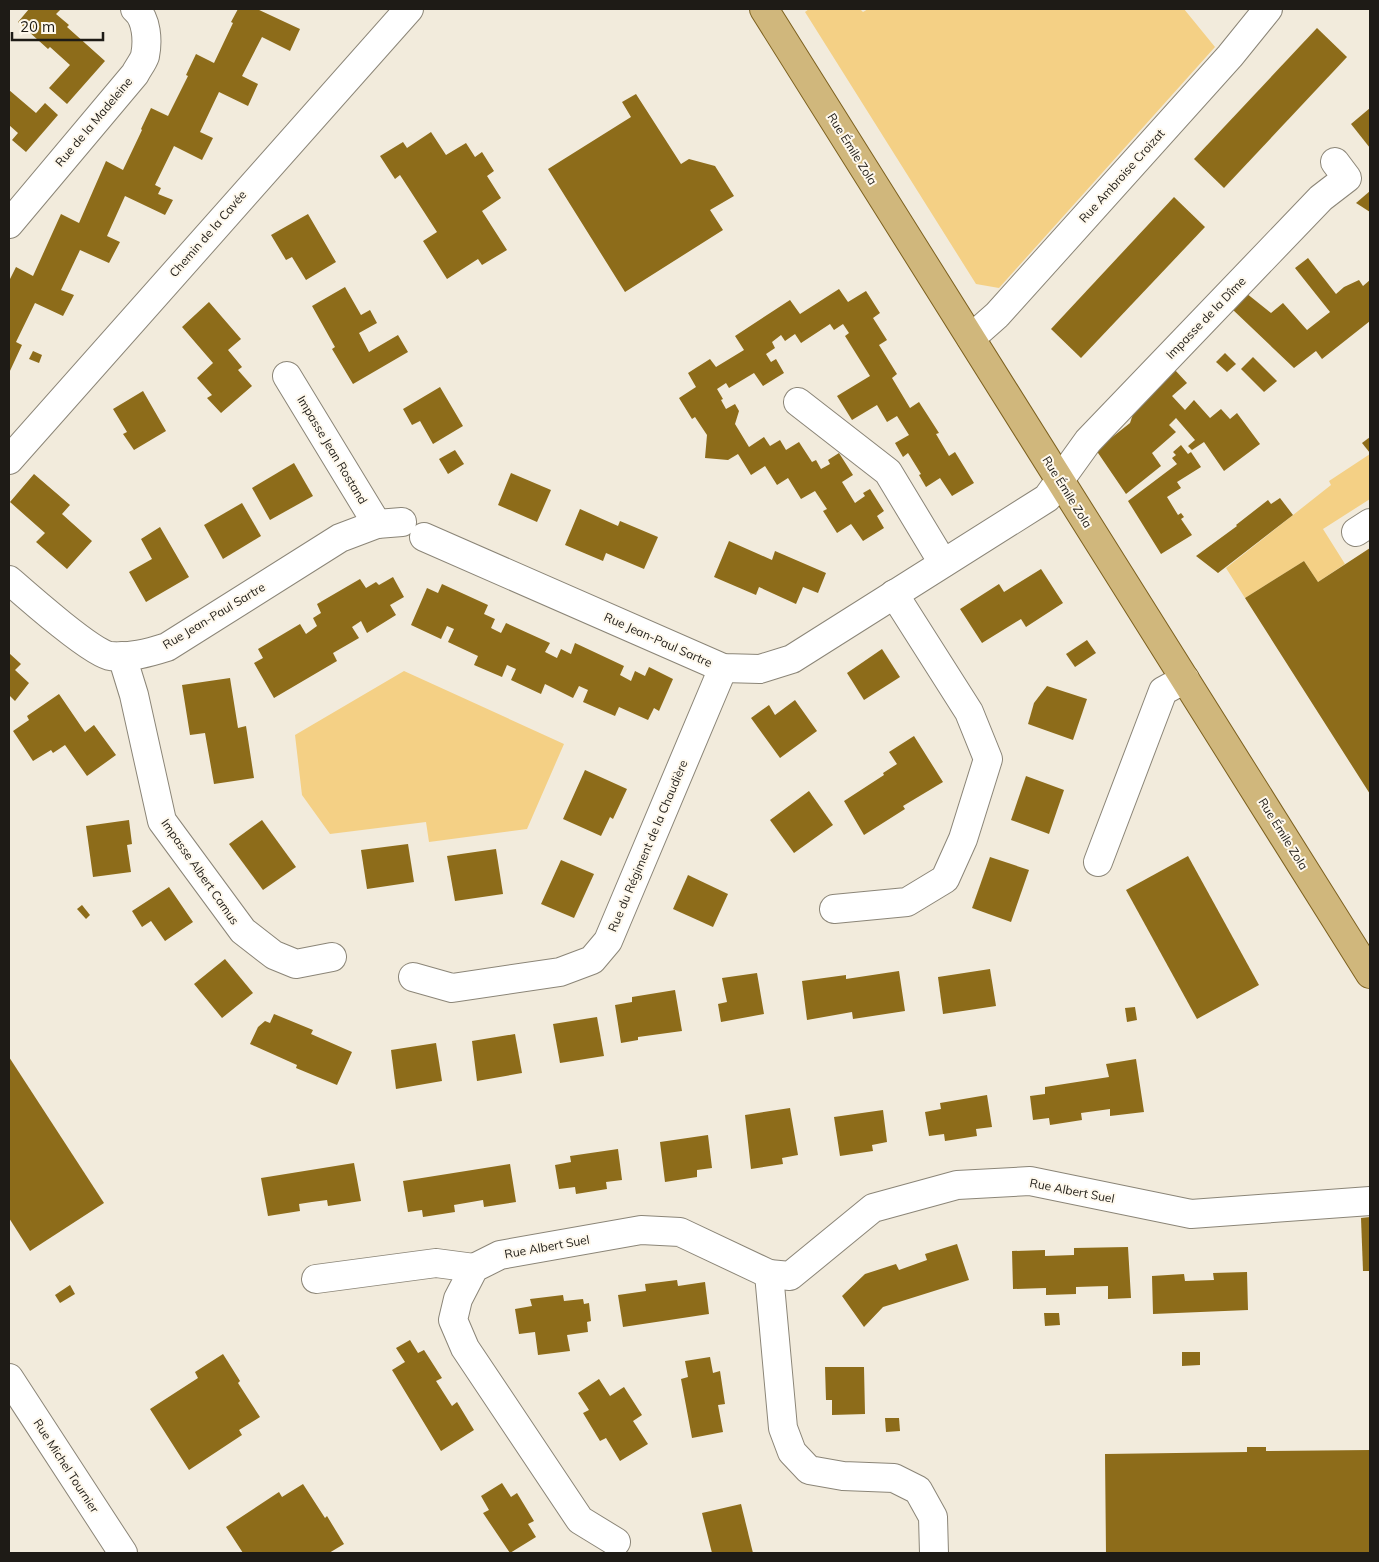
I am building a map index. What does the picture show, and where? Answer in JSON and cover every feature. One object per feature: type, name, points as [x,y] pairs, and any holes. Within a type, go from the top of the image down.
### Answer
[{"type":"main road","name":"Rue Émile Zola","points":[[764,9],[1370,974]]},
{"type":"street","name":"Rue de la Madeleine","points":[[9,224],[135,74],[144,57],[147,40],[144,22],[135,9]]},
{"type":"street","name":"Chemin de la Cavée","points":[[9,460],[409,9]]},
{"type":"street","name":"Rue Ambroise Croizat","points":[[971,338],[997,315],[1230,56],[1268,9]]},
{"type":"street","name":"Impasse de la Dîme","points":[[1060,480],[1088,441],[1321,198],[1347,178],[1335,162]]},
{"type":"street","name":"Impasse Jean Rostand","points":[[287,376],[401,528]]},
{"type":"street","points":[[798,402],[888,472],[943,563]]},
{"type":"street","name":"Rue Jean-Paul Sartre","points":[[9,580],[76,636],[108,656],[140,655],[167,647],[340,538],[401,528],[723,668],[760,669],[792,659],[1040,503],[1047,498],[1060,480]]},
{"type":"street","points":[[834,909],[907,902],[944,879],[963,839],[988,759],[970,712],[894,594]]},
{"type":"street","name":"Impasse Albert Camus","points":[[122,656],[134,695],[162,821],[243,931],[274,955],[296,964],[332,957]]},
{"type":"street","name":"Rue du Régiment de la Chaudière","points":[[413,977],[452,988],[560,972],[592,960],[608,942],[723,668]]},
{"type":"street","points":[[1098,862],[1163,691],[1185,679]]},
{"type":"street","name":"Rue Albert Suel","points":[[474,1268],[500,1255],[641,1230],[680,1232],[769,1274],[790,1276],[873,1208],[957,1185],[1030,1182],[1191,1214],[1370,1200]]},
{"type":"street","points":[[316,1279],[436,1263],[474,1268],[458,1299],[453,1320],[466,1348],[580,1520],[616,1542]]},
{"type":"street","points":[[769,1274],[783,1428],[792,1452],[810,1470],[844,1476],[894,1478],[918,1490],[934,1517],[934,1553]]},
{"type":"street","name":"Rue Michel Tournier","points":[[9,1378],[123,1553]]},
{"type":"shaded area","points":[[809,9],[860,9],[863,12],[868,9],[1184,9],[1215,47],[999,288],[976,284],[805,12]]},
{"type":"shaded area","points":[[1370,454],[1370,499],[1323,529],[1345,564],[1318,582],[1304,561],[1245,598],[1226,568],[1331,485],[1329,481]]},
{"type":"shaded area","points":[[404,671],[564,744],[527,829],[429,842],[426,822],[330,834],[302,795],[295,735]]},
{"type":"building","points":[[29,9],[61,9],[56,14],[69,25],[67,27],[105,61],[67,104],[49,88],[70,65],[50,47],[48,49],[18,22]]},
{"type":"building","points":[[238,9],[257,9],[300,29],[290,51],[262,37],[242,76],[258,84],[248,106],[219,92],[200,132],[213,138],[202,160],[174,146],[155,185],[161,188],[158,194],[173,200],[165,215],[125,196],[107,236],[120,242],[109,263],[80,250],[61,290],[74,295],[63,316],[35,303],[16,342],[22,345],[9,373],[9,281],[16,267],[33,276],[61,214],[79,223],[106,161],[123,170],[151,108],[168,116],[188,76],[186,75],[196,54],[214,63]]},
{"type":"building","points":[[1317,28],[1347,57],[1224,188],[1194,159]]},
{"type":"building","points":[[9,90],[36,113],[45,103],[58,115],[26,152],[12,140],[18,133],[9,125]]},
{"type":"building","points":[[636,94],[681,164],[689,159],[715,166],[734,196],[710,210],[723,230],[625,292],[548,169],[631,117],[622,102]]},
{"type":"building","points":[[1370,108],[1370,148],[1351,124]]},
{"type":"building","points":[[431,132],[446,155],[466,143],[475,157],[482,152],[494,171],[487,176],[501,198],[482,211],[507,250],[482,265],[478,259],[447,279],[423,241],[437,232],[400,175],[395,179],[380,156],[403,142],[407,148]]},
{"type":"building","points":[[1370,191],[1370,212],[1356,203]]},
{"type":"building","points":[[1174,197],[1205,227],[1081,358],[1051,329]]},
{"type":"building","points":[[308,214],[336,262],[306,280],[292,257],[286,260],[271,235]]},
{"type":"building","points":[[1308,258],[1336,294],[1344,287],[1359,280],[1363,286],[1370,280],[1370,321],[1322,359],[1316,351],[1294,368],[1231,308],[1246,293],[1271,313],[1283,303],[1307,330],[1330,312],[1295,268]]},
{"type":"building","points":[[345,287],[361,315],[370,310],[377,323],[359,333],[369,352],[398,335],[408,352],[353,384],[332,349],[335,347],[312,306]]},
{"type":"building","points":[[839,289],[848,302],[866,291],[880,313],[873,318],[887,340],[879,345],[897,374],[892,378],[910,408],[919,402],[939,433],[936,434],[949,456],[955,452],[974,483],[952,496],[940,478],[926,487],[919,475],[921,474],[908,453],[903,457],[895,443],[909,435],[897,416],[887,422],[877,405],[852,420],[837,396],[870,376],[845,336],[849,333],[843,324],[834,330],[830,324],[801,343],[795,334],[785,341],[781,335],[772,342],[775,348],[766,354],[771,362],[776,359],[784,373],[763,386],[754,373],[729,388],[726,383],[717,389],[726,409],[735,404],[739,411],[735,424],[749,447],[764,437],[770,446],[780,440],[786,450],[799,442],[812,462],[816,460],[821,469],[830,464],[828,460],[839,453],[853,475],[842,482],[855,503],[865,496],[863,493],[870,489],[884,511],[877,516],[884,528],[863,541],[851,524],[837,533],[823,511],[827,509],[815,491],[801,499],[788,478],[777,485],[765,466],[751,475],[738,454],[728,460],[705,458],[707,435],[695,417],[692,419],[679,398],[696,387],[688,373],[710,359],[716,367],[744,350],[735,336],[790,300],[800,314]]},
{"type":"building","points":[[209,302],[241,339],[228,350],[242,367],[238,370],[252,386],[221,413],[207,398],[212,395],[197,378],[213,363],[182,327]]},
{"type":"building","points":[[33,351],[42,355],[39,363],[29,359]]},
{"type":"building","points":[[1225,353],[1236,364],[1227,372],[1216,362]]},
{"type":"building","points":[[1253,357],[1277,381],[1264,392],[1241,369]]},
{"type":"building","points":[[1175,370],[1187,383],[1172,396],[1185,410],[1194,400],[1210,418],[1221,409],[1230,419],[1237,413],[1260,444],[1224,471],[1204,442],[1192,450],[1188,446],[1195,440],[1176,418],[1169,425],[1176,432],[1152,453],[1161,466],[1126,494],[1096,450],[1130,423],[1133,414]]},
{"type":"building","points":[[440,387],[463,426],[433,444],[420,421],[412,425],[403,409]]},
{"type":"building","points":[[143,391],[166,431],[134,450],[123,434],[127,432],[113,409]]},
{"type":"building","points":[[1370,437],[1370,453],[1362,443]]},
{"type":"building","points":[[1181,445],[1188,454],[1191,452],[1201,467],[1177,482],[1181,488],[1167,497],[1178,515],[1181,513],[1184,517],[1181,519],[1192,535],[1161,554],[1128,501],[1177,464],[1172,458],[1176,455],[1173,452]]},
{"type":"building","points":[[455,450],[464,464],[448,474],[439,459]]},
{"type":"building","points":[[294,463],[313,496],[270,520],[252,488]]},
{"type":"building","points":[[511,473],[551,490],[537,522],[498,505]]},
{"type":"building","points":[[34,474],[70,505],[62,514],[92,541],[67,569],[36,542],[45,533],[10,502]]},
{"type":"building","points":[[1280,498],[1293,515],[1218,573],[1196,556],[1268,500],[1271,504]]},
{"type":"building","points":[[242,503],[261,536],[223,559],[204,525]]},
{"type":"building","points":[[580,509],[618,526],[620,521],[658,537],[644,569],[606,553],[603,561],[565,545]]},
{"type":"building","points":[[160,527],[189,577],[146,602],[129,572],[152,559],[141,539]]},
{"type":"building","points":[[729,541],[772,560],[775,551],[826,573],[818,593],[803,587],[796,604],[759,587],[756,595],[714,577]]},
{"type":"building","points":[[1370,548],[1370,794],[1245,598],[1304,561],[1318,582]]},
{"type":"building","points":[[1041,569],[1063,603],[1026,627],[1021,619],[982,643],[960,609],[999,584],[1004,592]]},
{"type":"building","points":[[393,577],[404,597],[390,605],[396,615],[367,633],[361,621],[352,627],[359,638],[333,653],[337,661],[274,698],[254,663],[263,658],[258,649],[300,624],[306,634],[317,626],[313,618],[321,613],[317,604],[360,579],[366,588],[376,582],[379,585]]},
{"type":"building","points":[[442,584],[488,605],[484,614],[495,619],[491,628],[501,633],[506,623],[550,643],[545,652],[557,658],[561,649],[571,654],[575,643],[624,666],[620,675],[631,681],[635,671],[645,676],[649,667],[673,679],[659,711],[654,708],[648,720],[619,707],[615,716],[583,702],[588,690],[579,686],[573,698],[545,684],[541,694],[511,680],[516,669],[507,665],[502,677],[474,665],[478,656],[448,642],[454,629],[447,626],[441,639],[411,625],[427,588],[438,593]]},
{"type":"building","points":[[1087,640],[1096,653],[1075,667],[1066,654]]},
{"type":"building","points":[[882,649],[900,677],[864,700],[847,673]]},
{"type":"building","points":[[9,653],[21,664],[15,670],[29,683],[15,701],[9,695]]},
{"type":"building","points":[[230,678],[238,728],[246,726],[254,778],[214,784],[205,733],[190,735],[182,685]]},
{"type":"building","points":[[1047,686],[1087,699],[1073,740],[1028,724],[1034,703]]},
{"type":"building","points":[[59,694],[85,732],[94,725],[116,755],[87,776],[65,745],[53,753],[51,750],[33,761],[13,731],[29,720],[27,716]]},
{"type":"building","points":[[795,700],[817,731],[780,758],[751,718],[769,705],[775,715]]},
{"type":"building","points":[[914,736],[943,782],[903,806],[905,809],[864,835],[844,801],[884,775],[883,773],[897,764],[889,752]]},
{"type":"building","points":[[585,770],[627,789],[613,819],[610,817],[601,836],[563,819]]},
{"type":"building","points":[[1026,776],[1064,790],[1049,834],[1011,820]]},
{"type":"building","points":[[809,791],[833,825],[794,853],[770,820]]},
{"type":"building","points":[[129,820],[132,844],[127,845],[131,872],[93,877],[86,826]]},
{"type":"building","points":[[262,820],[296,867],[263,890],[229,844]]},
{"type":"building","points":[[408,844],[414,882],[367,889],[361,850]]},
{"type":"building","points":[[496,849],[503,894],[455,901],[447,856]]},
{"type":"building","points":[[1188,856],[1259,985],[1197,1019],[1126,890]]},
{"type":"building","points":[[990,857],[1029,870],[1011,922],[972,908]]},
{"type":"building","points":[[561,860],[594,874],[574,918],[541,904]]},
{"type":"building","points":[[688,875],[728,894],[713,927],[673,909]]},
{"type":"building","points":[[169,887],[193,922],[165,941],[151,921],[142,927],[132,911]]},
{"type":"building","points":[[82,905],[90,915],[86,919],[77,909]]},
{"type":"building","points":[[225,959],[253,993],[222,1018],[194,984]]},
{"type":"building","points":[[990,969],[996,1006],[943,1014],[938,977]]},
{"type":"building","points":[[899,971],[905,1011],[853,1019],[852,1012],[807,1020],[802,981],[846,975],[846,979]]},
{"type":"building","points":[[757,973],[764,1014],[721,1022],[718,1004],[727,1002],[722,978]]},
{"type":"building","points":[[675,990],[682,1031],[638,1037],[638,1040],[621,1043],[615,1005],[632,1002],[632,997]]},
{"type":"building","points":[[1135,1007],[1137,1020],[1127,1022],[1125,1008]]},
{"type":"building","points":[[274,1014],[313,1030],[311,1034],[352,1052],[337,1085],[296,1068],[297,1065],[250,1044],[258,1027],[265,1021],[270,1023]]},
{"type":"building","points":[[597,1017],[604,1056],[560,1063],[553,1024]]},
{"type":"building","points":[[515,1034],[522,1073],[477,1081],[472,1041]]},
{"type":"building","points":[[436,1043],[442,1081],[396,1089],[391,1050]]},
{"type":"building","points":[[9,1057],[104,1203],[30,1251],[9,1218]]},
{"type":"building","points":[[1136,1059],[1144,1112],[1110,1116],[1110,1109],[1081,1113],[1082,1120],[1050,1125],[1049,1118],[1033,1120],[1030,1096],[1045,1094],[1045,1087],[1109,1077],[1106,1064]]},
{"type":"building","points":[[987,1095],[992,1127],[976,1129],[977,1136],[945,1141],[944,1134],[929,1136],[925,1112],[941,1109],[940,1103]]},
{"type":"building","points":[[790,1108],[798,1155],[782,1158],[783,1164],[751,1169],[745,1115]]},
{"type":"building","points":[[883,1110],[887,1142],[872,1145],[873,1151],[840,1156],[834,1117]]},
{"type":"building","points":[[708,1135],[712,1168],[697,1170],[697,1177],[665,1182],[660,1142]]},
{"type":"building","points":[[618,1149],[622,1180],[606,1182],[607,1189],[576,1194],[575,1187],[559,1189],[555,1165],[571,1162],[570,1156]]},
{"type":"building","points":[[354,1163],[361,1201],[328,1206],[327,1200],[299,1204],[300,1211],[268,1216],[261,1178]]},
{"type":"building","points":[[510,1164],[516,1202],[484,1207],[483,1200],[454,1205],[455,1212],[423,1217],[422,1210],[408,1212],[403,1181]]},
{"type":"building","points":[[1370,1217],[1370,1271],[1363,1271],[1361,1218]]},
{"type":"building","points":[[957,1244],[969,1280],[883,1307],[864,1327],[842,1296],[865,1274],[896,1264],[899,1270],[927,1260],[925,1254]]},
{"type":"building","points":[[1128,1247],[1131,1298],[1108,1299],[1108,1286],[1076,1287],[1076,1294],[1046,1295],[1046,1288],[1013,1289],[1012,1251],[1045,1250],[1045,1256],[1074,1255],[1074,1248]]},
{"type":"building","points":[[1247,1272],[1248,1310],[1153,1314],[1152,1276],[1184,1274],[1185,1281],[1214,1280],[1213,1273]]},
{"type":"building","points":[[677,1280],[678,1286],[705,1282],[709,1314],[623,1327],[618,1295],[646,1291],[645,1284]]},
{"type":"building","points":[[70,1285],[75,1294],[60,1303],[55,1295]]},
{"type":"building","points":[[563,1295],[564,1301],[583,1299],[584,1304],[589,1303],[591,1321],[587,1322],[588,1332],[567,1335],[570,1351],[538,1355],[535,1332],[519,1334],[515,1309],[532,1306],[530,1299]]},
{"type":"building","points":[[1044,1313],[1059,1313],[1060,1325],[1045,1326]]},
{"type":"building","points":[[410,1340],[418,1353],[424,1350],[442,1378],[436,1381],[452,1406],[457,1402],[474,1430],[441,1451],[392,1370],[405,1362],[396,1348]]},
{"type":"building","points":[[1182,1352],[1200,1352],[1200,1365],[1182,1366]]},
{"type":"building","points":[[223,1354],[240,1381],[238,1383],[260,1417],[239,1430],[242,1435],[189,1470],[150,1409],[198,1378],[195,1372]]},
{"type":"building","points":[[710,1357],[713,1373],[720,1371],[725,1404],[718,1405],[723,1432],[692,1438],[681,1379],[688,1377],[685,1361]]},
{"type":"building","points":[[825,1367],[864,1367],[865,1414],[832,1415],[832,1400],[826,1400]]},
{"type":"building","points":[[599,1379],[610,1396],[624,1387],[642,1415],[633,1421],[648,1444],[620,1461],[606,1438],[600,1441],[583,1413],[589,1410],[578,1393]]},
{"type":"building","points":[[885,1418],[899,1418],[900,1431],[886,1432]]},
{"type":"building","points":[[1247,1447],[1266,1447],[1266,1451],[1370,1450],[1370,1553],[1106,1553],[1105,1454],[1247,1452]]},
{"type":"building","points":[[502,1483],[511,1497],[517,1493],[534,1521],[528,1524],[536,1537],[510,1553],[483,1513],[489,1510],[481,1496]]},
{"type":"building","points":[[303,1484],[325,1518],[327,1516],[344,1544],[329,1553],[243,1553],[226,1527],[279,1492],[282,1497]]},
{"type":"building","points":[[741,1504],[753,1553],[712,1553],[702,1513]]}]
